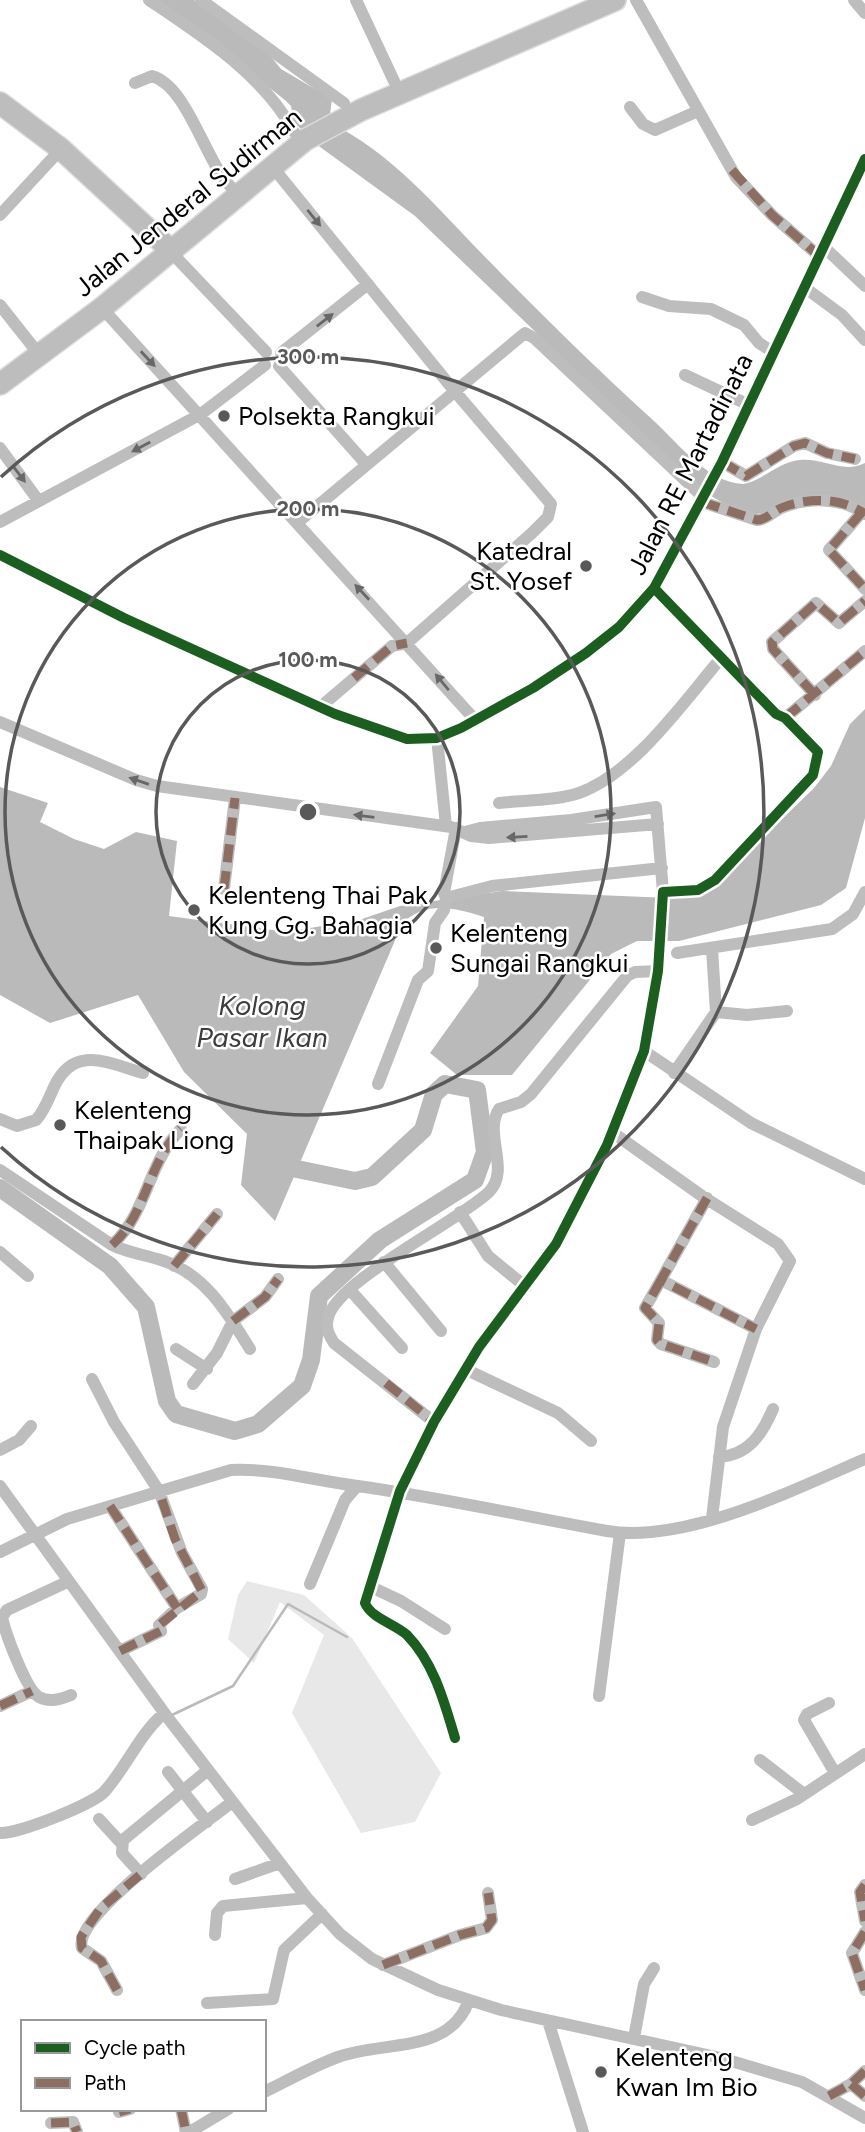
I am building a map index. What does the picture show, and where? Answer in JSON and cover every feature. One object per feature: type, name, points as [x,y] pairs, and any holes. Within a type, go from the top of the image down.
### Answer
[{"type":"highway","name":"Jalan Jenderal Sudirman","points":[[0,383],[102,308],[230,186],[298,134],[394,81],[585,0]]},
{"type":"highway","name":"Jalan Jenderal Sudirman","points":[[339,110],[615,0]]},
{"type":"highway","points":[[0,103],[61,149],[167,247]]},
{"type":"highway","name":"Jalan Jenderal Sudirman","points":[[0,372],[271,165],[298,134]]},
{"type":"street","points":[[149,0],[194,30],[270,95],[298,134]]},
{"type":"street","points":[[201,0],[339,110]]},
{"type":"street","points":[[356,0],[394,81]]},
{"type":"street","points":[[636,0],[740,182],[865,286]]},
{"type":"street","points":[[854,0],[865,13]]},
{"type":"street","points":[[135,83],[152,76],[172,89],[198,131],[214,167],[230,186]]},
{"type":"street","points":[[631,107],[643,124],[655,130],[698,111]]},
{"type":"street","points":[[0,215],[61,149]]},
{"type":"street","name":"Jalan RE Martadinata","points":[[437,738],[476,722],[586,653],[619,627],[654,588],[719,468],[821,251],[861,179],[865,159]]},
{"type":"street","points":[[271,165],[454,390],[551,504],[548,517],[532,533],[407,643],[392,646],[318,708]]},
{"type":"street","points":[[167,247],[273,359],[366,464]]},
{"type":"street","points":[[0,522],[201,414],[368,284]]},
{"type":"street","points":[[804,287],[842,315],[865,340]]},
{"type":"street","points":[[642,297],[669,306],[711,309],[744,325],[759,343],[773,352]]},
{"type":"street","points":[[0,305],[33,348]]},
{"type":"street","points":[[102,308],[201,414],[476,722]]},
{"type":"street","points":[[297,523],[520,335],[530,334],[703,499],[757,520],[778,509],[807,502],[843,502],[863,513],[829,550],[865,589]]},
{"type":"street","points":[[685,375],[748,405]]},
{"type":"street","points":[[719,468],[746,476],[794,446],[805,443],[827,453],[855,459]]},
{"type":"street","points":[[0,448],[38,500]]},
{"type":"street","points":[[0,555],[74,594],[318,708],[400,738],[437,738],[466,710]]},
{"type":"street","points":[[654,588],[776,715],[785,719],[818,752],[813,775],[715,880],[698,890],[663,893]]},
{"type":"street","points":[[815,695],[773,649],[772,642],[816,603],[839,623],[865,601]]},
{"type":"street","points":[[785,719],[865,651]]},
{"type":"street","points":[[499,803],[570,795],[604,780],[651,738],[722,657]]},
{"type":"street","points":[[0,722],[136,780],[235,798],[455,829],[658,824]]},
{"type":"street","points":[[378,1084],[418,980],[428,971],[435,923],[446,903],[444,893],[455,829],[437,738]]},
{"type":"street","points":[[223,889],[235,798]]},
{"type":"street","points":[[454,1738],[443,1697],[429,1665],[407,1636],[366,1607],[369,1586],[400,1491],[433,1422],[465,1369],[526,1287],[569,1223],[612,1132],[644,1051],[658,971],[663,893],[656,807],[572,826]]},
{"type":"street","points":[[446,903],[492,886],[662,868]]},
{"type":"street","points":[[677,953],[832,929],[853,914],[865,892]]},
{"type":"street","points":[[674,1073],[716,1012],[712,948]]},
{"type":"street","points":[[433,1422],[334,1343],[327,1332],[327,1318],[332,1307],[384,1262],[490,1191],[496,1180],[494,1119],[499,1110],[521,1102],[531,1094],[627,976],[635,971],[658,971]]},
{"type":"street","points":[[716,1012],[747,1015],[787,1011]]},
{"type":"street","points":[[644,1051],[751,1123],[865,1179]]},
{"type":"street","points":[[0,1119],[17,1126],[36,1120],[58,1079],[68,1067],[83,1060],[93,1058],[143,1073]]},
{"type":"street","points":[[112,1245],[125,1233],[167,1143],[181,1129]]},
{"type":"street","points":[[612,1132],[778,1244],[788,1255],[789,1267],[756,1329],[723,1427],[712,1518]]},
{"type":"street","points":[[0,1170],[112,1245],[174,1266],[201,1283],[233,1321],[250,1349]]},
{"type":"street","points":[[707,1198],[645,1308],[659,1323],[657,1340],[661,1344],[713,1362]]},
{"type":"street","points":[[460,1212],[488,1256],[526,1287]]},
{"type":"street","points":[[174,1266],[217,1214]]},
{"type":"street","points":[[0,1252],[28,1276]]},
{"type":"street","points":[[384,1262],[441,1331]]},
{"type":"street","points":[[194,1384],[207,1369],[233,1321],[265,1297],[278,1279]]},
{"type":"street","points":[[661,1280],[756,1329]]},
{"type":"street","points":[[351,1291],[402,1348]]},
{"type":"street","points":[[176,1349],[207,1369]]},
{"type":"street","points":[[465,1369],[558,1413],[591,1441]]},
{"type":"street","points":[[92,1379],[114,1422],[159,1491],[181,1553],[202,1589],[201,1594],[177,1608],[159,1625],[161,1631],[120,1651]]},
{"type":"street","points":[[719,1457],[734,1456],[745,1450],[764,1429],[773,1409]]},
{"type":"street","points":[[0,1450],[19,1440],[32,1426]]},
{"type":"street","points":[[0,1552],[67,1519],[231,1470],[257,1469],[400,1491],[620,1533],[667,1531],[712,1518],[808,1484],[865,1459]]},
{"type":"street","points":[[0,1486],[33,1536],[208,1770],[307,1898],[340,1934],[383,1965],[438,1990],[548,2021],[721,2058],[791,2078],[830,2096],[865,2118]]},
{"type":"street","points":[[310,1584],[345,1500],[357,1486]]},
{"type":"street","points":[[110,1506],[177,1608]]},
{"type":"street","points":[[600,1696],[620,1533]]},
{"type":"street","points":[[67,1582],[7,1610],[2,1617],[32,1691],[46,1699],[57,1700],[71,1695]]},
{"type":"street","points":[[369,1586],[401,1601],[446,1629]]},
{"type":"street","points":[[0,1706],[32,1691]]},
{"type":"street","points":[[829,1703],[807,1714],[804,1720],[835,1773]]},
{"type":"street","points":[[0,1833],[33,1826],[103,1793],[146,1731],[169,1718]]},
{"type":"street","points":[[752,1820],[804,1794],[865,1754]]},
{"type":"street","points":[[760,1760],[804,1794]]},
{"type":"street","points":[[121,1843],[208,1770]]},
{"type":"street","points":[[168,1772],[207,1822]]},
{"type":"street","points":[[117,1990],[101,1961],[82,1948],[81,1937],[100,1909],[232,1801]]},
{"type":"street","points":[[99,1819],[121,1843],[127,1860],[141,1874]]},
{"type":"street","points":[[234,1879],[280,1863]]},
{"type":"street","points":[[865,1885],[860,1892],[865,1921]]},
{"type":"street","points":[[383,1965],[449,1938],[486,1928],[492,1920],[488,1893]]},
{"type":"street","points":[[215,1935],[218,1913],[223,1906],[307,1898]]},
{"type":"street","points":[[207,2003],[273,1999],[284,1950],[322,1914]]},
{"type":"street","points":[[865,1932],[852,1953],[865,1990]]},
{"type":"street","points":[[634,2038],[644,1983],[654,1968]]},
{"type":"street","points":[[266,2091],[337,2057],[446,2032],[464,2015],[469,2000]]},
{"type":"street","points":[[548,2021],[583,2132]]},
{"type":"street","points":[[830,2096],[851,2084],[865,2071]]},
{"type":"street","points":[[851,2084],[865,2096]]},
{"type":"street","points":[[182,2111],[188,2132],[225,2111]]},
{"type":"street","points":[[51,2123],[73,2122],[77,2132]]},
{"type":"shaded area","points":[[247,1581],[304,1595],[352,1638],[441,1773],[415,1822],[361,1833],[292,1713],[324,1635],[280,1602],[254,1663],[228,1639],[238,1595]]},
{"type":"water","points":[[153,0],[194,0],[268,53],[281,69],[332,99],[329,122],[376,151],[397,168],[613,383],[684,451],[717,477],[743,484],[792,461],[809,460],[849,467],[865,463],[865,512],[846,501],[756,514],[723,503],[699,489],[415,216],[316,144],[294,122],[291,106],[286,101],[200,32]]},
{"type":"water","name":"Kolong Pasar Ikan","points":[[865,709],[865,818],[846,888],[821,905],[679,941],[637,941],[611,954],[512,1075],[457,1075],[430,1053],[478,986],[484,917],[441,908],[411,916],[402,924],[275,1221],[241,1185],[247,1134],[184,1072],[138,995],[50,1023],[0,995],[0,787],[48,803],[40,822],[74,839],[104,849],[136,832],[177,841],[169,916],[287,932],[362,919],[400,906],[502,891],[669,898],[708,891],[814,788],[831,766],[850,724]]},
{"type":"waterway","points":[[0,1188],[110,1266],[146,1307],[167,1401],[176,1414],[235,1431],[258,1424],[302,1386],[311,1360],[319,1296],[380,1240],[475,1180],[485,1152],[477,1090],[445,1084],[434,1094],[423,1130],[372,1177],[355,1181],[292,1168]]},
{"type":"waterway","points":[[172,1715],[233,1686],[288,1604],[347,1637]]},
{"type":"marked path","points":[[732,170],[772,215],[819,256]]},
{"type":"marked path","points":[[722,462],[746,476],[794,446],[805,443],[827,453],[855,459]]},
{"type":"marked path","points":[[702,502],[757,520],[791,504],[824,500],[846,504],[865,514]]},
{"type":"marked path","points":[[862,512],[829,550],[865,589]]},
{"type":"marked path","points":[[815,695],[773,649],[772,642],[816,603],[839,623],[865,601]]},
{"type":"marked path","points":[[354,678],[392,646],[407,643]]},
{"type":"marked path","points":[[785,718],[865,651]]},
{"type":"marked path","points":[[224,889],[235,798]]},
{"type":"marked path","points":[[112,1245],[133,1218],[161,1157],[181,1129]]},
{"type":"marked path","points":[[707,1198],[661,1280],[756,1329]]},
{"type":"marked path","points":[[174,1266],[217,1214]]},
{"type":"marked path","points":[[233,1321],[265,1297],[278,1279]]},
{"type":"marked path","points":[[661,1280],[645,1308],[659,1323],[657,1340],[661,1344],[714,1362]]},
{"type":"marked path","points":[[386,1383],[434,1422]]},
{"type":"marked path","points":[[120,1651],[161,1631],[159,1625],[202,1591],[175,1539],[159,1491]]},
{"type":"marked path","points":[[110,1506],[177,1608]]},
{"type":"marked path","points":[[0,1706],[32,1691]]},
{"type":"marked path","points":[[117,1990],[101,1961],[82,1948],[81,1937],[100,1909],[141,1874]]},
{"type":"marked path","points":[[865,1885],[860,1892],[865,1921]]},
{"type":"marked path","points":[[383,1965],[460,1935],[486,1928],[492,1920],[488,1893]]},
{"type":"marked path","points":[[865,1932],[852,1953],[865,1990]]},
{"type":"marked path","points":[[829,2096],[851,2084],[865,2071]]},
{"type":"marked path","points":[[851,2084],[865,2096]]},
{"type":"marked path","points":[[181,2111],[186,2132]]},
{"type":"marked path","points":[[51,2123],[73,2122],[77,2132]]},
{"type":"cycle path","points":[[0,555],[124,618],[335,714],[407,739],[437,738],[461,728],[533,688],[586,653],[619,627],[654,588],[722,462],[865,159]]},
{"type":"cycle path","points":[[455,1738],[437,1683],[424,1658],[407,1635],[372,1613],[365,1603],[400,1491],[434,1422],[479,1347],[556,1244],[607,1145],[644,1051],[658,971],[663,892],[698,890],[715,880],[813,775],[818,752],[785,718],[776,714],[654,588]]},
{"type":"place","name":"Polsekta Rangkui","points":[[224,416]]},
{"type":"place","name":"Katedral St. Yosef","points":[[586,566]]},
{"type":"place","name":"Kelenteng Thai Pak Kung Gg. Bahagia","points":[[194,910]]},
{"type":"place","name":"Kelenteng Sungai Rangkui","points":[[436,948]]},
{"type":"place","name":"Kelenteng Thaipak Liong","points":[[60,1125]]},
{"type":"place","name":"Kelenteng Kwan Im Bio","points":[[601,2072]]}]
